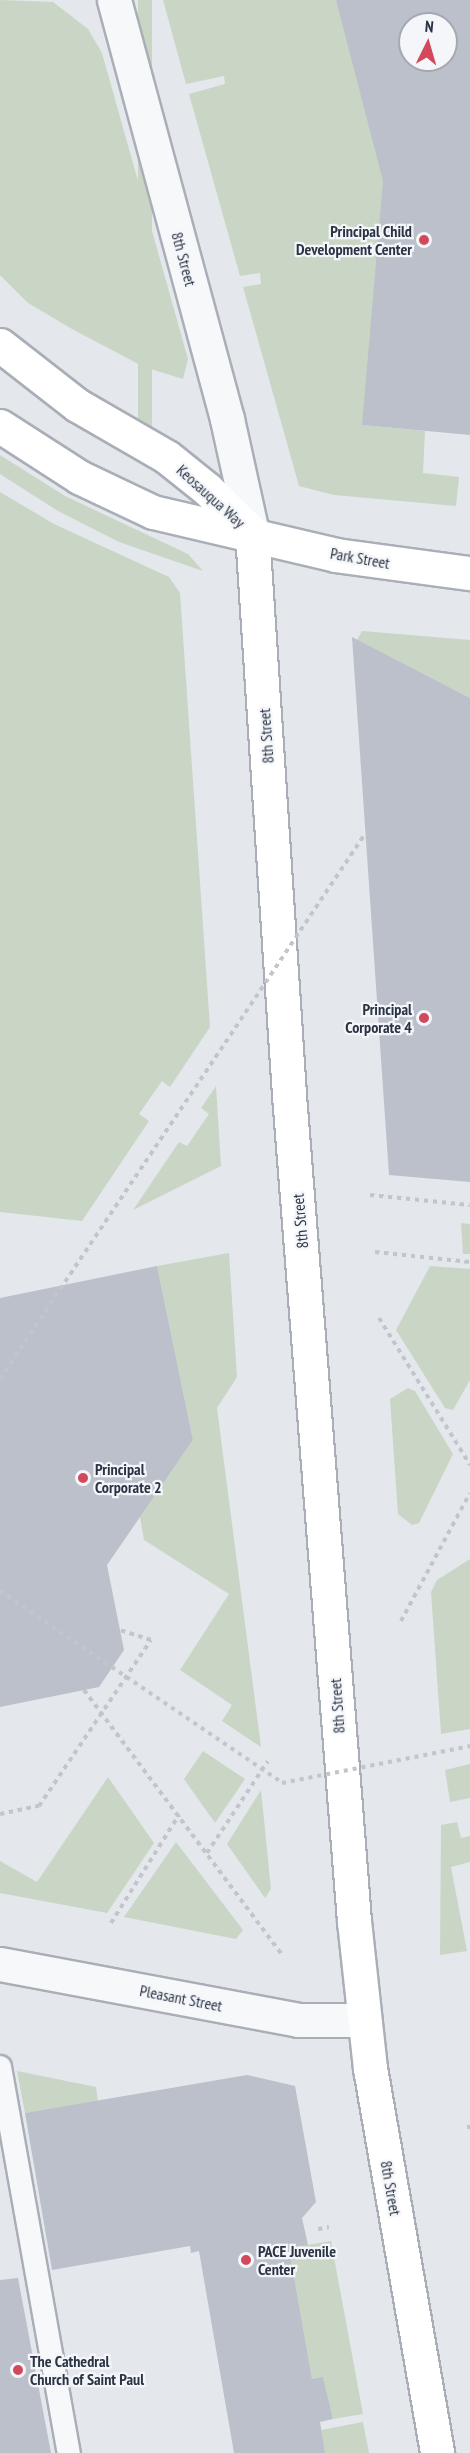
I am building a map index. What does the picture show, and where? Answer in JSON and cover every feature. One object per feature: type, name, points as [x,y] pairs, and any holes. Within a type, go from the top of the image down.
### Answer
[{"type":"main road","name":"Keosauqua Way","points":[[0,345],[77,405],[166,457],[207,489],[252,533]]},
{"type":"main road","name":"Keosauqua Way","points":[[0,426],[79,477],[153,512],[252,533]]},
{"type":"main road","name":"Park Street","points":[[252,533],[336,555],[470,573]]},
{"type":"main road","name":"8th Street","points":[[252,533],[289,1095],[364,2020],[437,2453]]},
{"type":"street","name":"8th Street","points":[[110,5],[227,419],[252,533]]},
{"type":"street","name":"Pleasant Street","points":[[0,1964],[298,2020],[364,2020]]},
{"type":"lane","points":[[0,2067],[69,2453]]},
{"type":"path","points":[[0,1379],[365,834]]},
{"type":"path","points":[[370,1196],[470,1205]]},
{"type":"path","points":[[375,1252],[470,1262]]},
{"type":"path","points":[[379,1318],[470,1465]]},
{"type":"path","points":[[401,1621],[470,1493]]},
{"type":"path","points":[[0,1592],[282,1783],[470,1746]]},
{"type":"path","points":[[0,1814],[39,1806],[151,1640],[120,1630]]},
{"type":"path","points":[[84,1690],[281,1953]]},
{"type":"path","points":[[207,1853],[268,1761]]},
{"type":"path","points":[[111,1923],[179,1815]]},
{"type":"path","points":[[318,2229],[329,2227]]},
{"type":"green space","points":[[0,0],[53,2],[88,29],[102,53],[188,359],[183,379],[144,367],[72,329],[28,303],[0,275]]},
{"type":"green space","points":[[138,0],[152,0],[152,442],[138,442]]},
{"type":"green space","points":[[163,0],[336,0],[390,165],[363,425],[425,431],[423,473],[459,477],[456,506],[334,495],[299,486],[243,287],[261,284],[260,273],[240,276],[189,94],[225,84],[224,76],[186,84]]},
{"type":"green space","points":[[0,455],[65,496],[188,554],[203,571],[119,542],[58,511],[0,474]]},
{"type":"green space","points":[[0,492],[54,524],[169,577],[180,593],[210,1027],[170,1087],[162,1081],[139,1114],[149,1121],[82,1221],[0,1212]]},
{"type":"green space","points":[[362,631],[470,640],[470,698],[357,640]]},
{"type":"green space","points":[[216,1086],[221,1166],[133,1210],[179,1142],[187,1146],[209,1114],[201,1108]]},
{"type":"green space","points":[[461,1223],[470,1224],[470,1254],[463,1254]]},
{"type":"green space","points":[[229,1253],[237,1377],[217,1408],[261,1747],[222,1721],[232,1705],[180,1670],[229,1594],[144,1540],[140,1517],[193,1440],[157,1266]]},
{"type":"green space","points":[[430,1266],[470,1269],[470,1380],[453,1410],[445,1408],[396,1330]]},
{"type":"green space","points":[[408,1388],[415,1391],[453,1454],[419,1523],[412,1525],[398,1514],[390,1399]]},
{"type":"green space","points":[[470,1559],[470,1729],[441,1734],[431,1592],[437,1580]]},
{"type":"green space","points":[[203,1751],[245,1779],[215,1823],[184,1779]]},
{"type":"green space","points":[[470,1764],[470,1798],[450,1802],[445,1770]]},
{"type":"green space","points":[[108,1777],[154,1843],[107,1913],[0,1893],[0,1861],[37,1882]]},
{"type":"green space","points":[[261,1790],[271,1889],[265,1898],[227,1844]]},
{"type":"green space","points":[[457,1822],[461,1838],[470,1836],[470,1862],[451,1867],[467,1951],[440,1955],[441,1825]]},
{"type":"green space","points":[[176,1842],[243,1930],[236,1939],[124,1917]]},
{"type":"green space","points":[[17,2071],[96,2087],[98,2101],[25,2113]]},
{"type":"green space","points":[[331,2241],[363,2414],[333,2419],[323,2378],[312,2379],[289,2248]]},
{"type":"green space","points":[[363,2422],[369,2453],[325,2453],[321,2430]]},
{"type":"building","name":"Principal Child Development Center","points":[[336,0],[470,0],[470,435],[362,425],[383,181]]},
{"type":"building","name":"Principal Corporate 4","points":[[352,637],[470,698],[470,1182],[389,1175]]},
{"type":"building","name":"Principal Corporate 2","points":[[157,1266],[193,1440],[107,1565],[124,1650],[99,1687],[0,1707],[0,1298]]},
{"type":"building","name":"PACE Juvenile Center","points":[[247,2075],[295,2086],[316,2202],[302,2218],[308,2245],[289,2248],[312,2379],[323,2377],[333,2419],[320,2422],[325,2453],[234,2453],[199,2251],[191,2253],[190,2246],[52,2270],[25,2113]]},
{"type":"building","name":"The Cathedral Church of Saint Paul","points":[[18,2278],[51,2453],[0,2453],[0,2280]]},
{"type":"place","name":"Principal Child Development Center","points":[[424,240]]},
{"type":"place","name":"Principal Corporate 4","points":[[424,1018]]},
{"type":"place","name":"Principal Corporate 2","points":[[83,1478]]},
{"type":"place","name":"PACE Juvenile Center","points":[[246,2260]]},
{"type":"place","name":"The Cathedral Church of Saint Paul","points":[[18,2370]]}]
